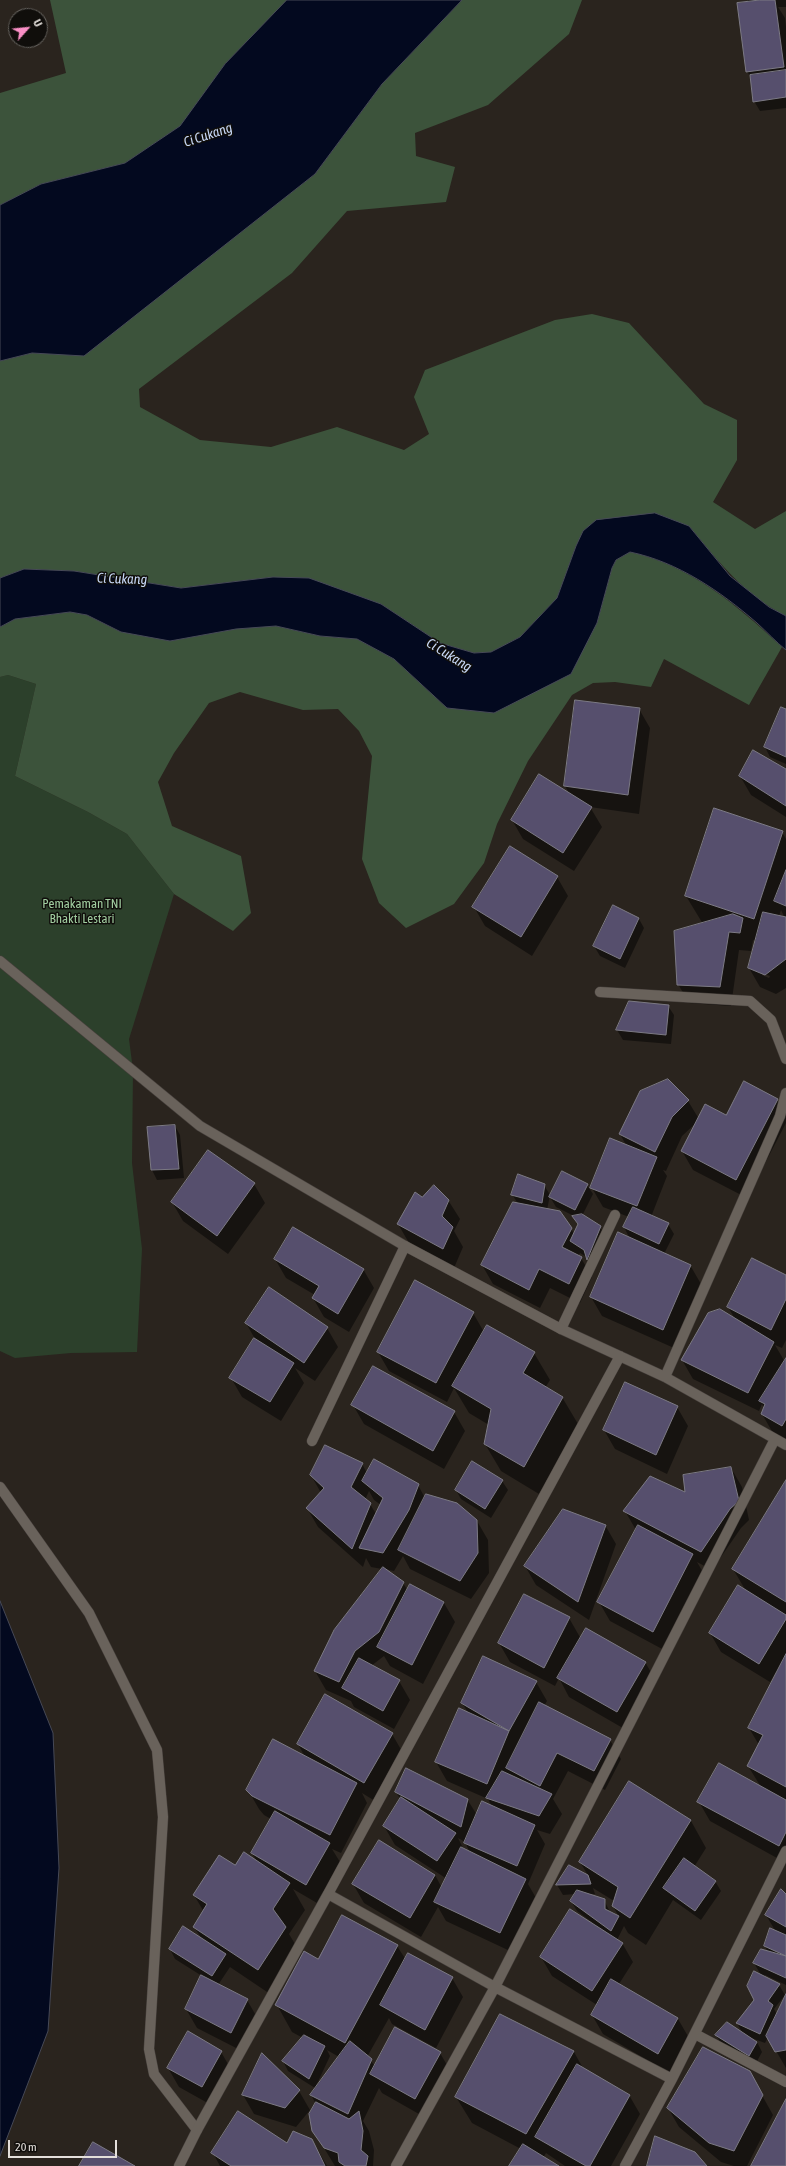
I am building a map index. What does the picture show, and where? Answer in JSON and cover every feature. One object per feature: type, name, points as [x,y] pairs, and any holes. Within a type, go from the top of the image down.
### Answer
[{"type":"street","points":[[0,960],[200,1126],[405,1246],[561,1329],[665,1377],[786,1445]]},
{"type":"street","points":[[600,992],[750,1001],[771,1020],[786,1059]]},
{"type":"street","points":[[665,1377],[780,1116],[786,1093]]},
{"type":"street","points":[[561,1329],[615,1215]]},
{"type":"street","points":[[312,1441],[405,1246]]},
{"type":"street","points":[[179,2166],[197,2130],[328,1894],[620,1356]]},
{"type":"street","points":[[396,2166],[495,1987],[775,1439]]},
{"type":"street","points":[[0,1487],[89,1613],[156,1750],[163,1817],[149,2049],[154,2074],[197,2130]]},
{"type":"street","points":[[625,2166],[695,2034],[786,1851]]},
{"type":"street","points":[[328,1894],[495,1987],[672,2079]]},
{"type":"street","points":[[695,2034],[786,2082]]},
{"type":"green space","points":[[50,0],[287,0],[225,64],[181,126],[125,163],[41,184],[0,205],[0,93],[66,73]]},
{"type":"green space","points":[[462,0],[582,0],[569,34],[488,105],[415,133],[416,156],[455,167],[446,202],[347,211],[292,273],[139,389],[140,407],[200,440],[271,447],[337,427],[404,450],[429,434],[414,397],[425,370],[555,320],[592,314],[629,323],[704,404],[737,420],[737,460],[713,502],[755,529],[786,511],[786,616],[771,608],[744,588],[721,564],[689,526],[584,531],[576,546],[557,598],[520,637],[491,652],[474,653],[440,643],[381,604],[273,577],[181,588],[74,571],[24,569],[0,578],[0,361],[32,353],[84,355],[315,174],[382,84]]},
{"type":"green space","points":[[630,552],[652,558],[693,577],[730,602],[782,647],[749,705],[664,659],[651,687],[615,682],[593,683],[572,695],[528,761],[497,824],[484,863],[454,904],[406,928],[379,903],[362,859],[372,756],[359,731],[338,709],[303,710],[240,692],[209,703],[174,753],[158,782],[172,826],[241,856],[251,913],[233,931],[174,894],[127,834],[88,812],[15,776],[36,684],[8,675],[0,677],[0,627],[15,619],[70,612],[87,615],[121,632],[276,626],[320,636],[357,639],[394,659],[447,708],[597,623],[612,568],[616,560]]},
{"type":"green space","name":"Pemakaman TNI Bhakti Lestari","points":[[8,675],[36,684],[15,776],[88,812],[127,834],[174,894],[129,1039],[133,1070],[132,1163],[142,1249],[137,1352],[71,1353],[15,1358],[0,1351],[0,677]]},
{"type":"water","name":"Ci Cukang","points":[[287,0],[462,0],[382,84],[315,174],[84,356],[32,353],[0,361],[0,205],[41,184],[125,163],[180,126],[225,64]]},
{"type":"water","name":"Ci Cukang","points":[[655,513],[689,526],[730,576],[769,607],[786,616],[786,650],[743,611],[698,579],[665,563],[630,552],[616,560],[612,568],[597,623],[571,674],[494,713],[447,708],[394,659],[357,639],[320,636],[276,626],[236,629],[170,641],[121,632],[87,615],[70,612],[15,619],[0,627],[0,578],[24,569],[74,571],[181,588],[273,577],[309,578],[381,604],[440,643],[474,653],[491,652],[520,637],[557,598],[583,531],[596,520]]},
{"type":"water","points":[[0,1601],[53,1733],[59,1868],[48,2031],[0,2156]]},
{"type":"building","points":[[775,0],[784,67],[746,72],[737,3]]},
{"type":"building","points":[[786,70],[786,97],[753,102],[750,75]]},
{"type":"building","points":[[575,700],[640,708],[628,795],[564,786]]},
{"type":"building","points":[[781,707],[786,709],[786,757],[764,747]]},
{"type":"building","points":[[753,750],[786,769],[786,806],[739,776]]},
{"type":"building","points":[[539,774],[592,807],[563,853],[511,820]]},
{"type":"building","points":[[714,808],[783,831],[754,919],[685,896]]},
{"type":"building","points":[[510,846],[558,876],[521,937],[472,907]]},
{"type":"building","points":[[786,870],[786,906],[774,901]]},
{"type":"building","points":[[613,905],[639,918],[620,959],[593,946]]},
{"type":"building","points":[[763,912],[786,917],[786,959],[765,975],[748,968]]},
{"type":"building","points":[[733,914],[743,918],[740,933],[729,932],[720,987],[677,985],[674,931]]},
{"type":"building","points":[[629,1001],[669,1005],[666,1035],[616,1030]]},
{"type":"building","points":[[668,1079],[689,1100],[672,1117],[655,1152],[619,1134],[640,1091]]},
{"type":"building","points":[[744,1081],[778,1099],[736,1180],[681,1151],[705,1104],[726,1115]]},
{"type":"building","points":[[175,1125],[179,1169],[151,1170],[147,1127]]},
{"type":"building","points":[[610,1138],[657,1157],[637,1206],[590,1188]]},
{"type":"building","points":[[208,1150],[255,1183],[217,1236],[171,1202]]},
{"type":"building","points":[[562,1171],[588,1184],[575,1210],[549,1197]]},
{"type":"building","points":[[518,1174],[545,1184],[542,1203],[511,1195]]},
{"type":"building","points":[[434,1185],[449,1200],[442,1216],[453,1227],[443,1249],[397,1224],[415,1192],[422,1197]]},
{"type":"building","points":[[513,1202],[560,1211],[572,1228],[562,1247],[582,1257],[569,1284],[539,1269],[529,1290],[481,1265]]},
{"type":"building","points":[[633,1207],[669,1223],[659,1244],[623,1227]]},
{"type":"building","points":[[582,1214],[601,1226],[587,1260],[584,1250],[570,1241],[578,1224],[572,1216]]},
{"type":"building","points":[[293,1227],[364,1269],[338,1314],[312,1298],[319,1286],[274,1259]]},
{"type":"building","points":[[618,1232],[691,1265],[663,1330],[590,1297]]},
{"type":"building","points":[[752,1258],[786,1275],[786,1299],[771,1330],[727,1307]]},
{"type":"building","points":[[415,1280],[474,1312],[436,1383],[377,1352]]},
{"type":"building","points":[[269,1287],[328,1327],[304,1363],[245,1323]]},
{"type":"building","points":[[720,1309],[774,1342],[748,1393],[681,1360],[708,1313]]},
{"type":"building","points":[[487,1325],[535,1352],[523,1373],[563,1397],[524,1467],[484,1444],[491,1409],[452,1386]]},
{"type":"building","points":[[254,1338],[294,1363],[270,1402],[229,1378]]},
{"type":"building","points":[[786,1358],[786,1419],[782,1426],[761,1414],[765,1404],[759,1401]]},
{"type":"building","points":[[373,1366],[455,1411],[433,1451],[351,1405]]},
{"type":"building","points":[[625,1382],[678,1406],[656,1455],[603,1430]]},
{"type":"building","points":[[325,1445],[363,1463],[351,1487],[371,1503],[352,1549],[306,1508],[324,1488],[310,1475]]},
{"type":"building","points":[[374,1459],[419,1484],[409,1510],[383,1553],[359,1548],[383,1498],[362,1481]]},
{"type":"building","points":[[472,1461],[503,1480],[485,1509],[455,1490]]},
{"type":"building","points":[[731,1467],[739,1501],[730,1509],[701,1552],[623,1511],[650,1476],[685,1492],[683,1475]]},
{"type":"building","points":[[786,1480],[786,1602],[732,1569]]},
{"type":"building","points":[[426,1494],[457,1503],[477,1520],[478,1553],[460,1581],[398,1550]]},
{"type":"building","points":[[563,1509],[606,1525],[578,1602],[524,1566]]},
{"type":"building","points":[[638,1525],[693,1554],[653,1632],[597,1602]]},
{"type":"building","points":[[383,1567],[404,1582],[379,1632],[355,1651],[339,1682],[314,1671],[334,1630]]},
{"type":"building","points":[[410,1584],[444,1602],[412,1665],[377,1647]]},
{"type":"building","points":[[738,1585],[786,1615],[786,1619],[759,1664],[709,1633]]},
{"type":"building","points":[[524,1594],[570,1617],[544,1668],[498,1643]]},
{"type":"building","points":[[586,1628],[646,1662],[617,1712],[557,1678]]},
{"type":"building","points":[[786,1654],[786,1787],[747,1766],[763,1735],[748,1728]]},
{"type":"building","points":[[483,1656],[537,1681],[509,1731],[461,1703]]},
{"type":"building","points":[[359,1658],[400,1680],[383,1711],[342,1688]]},
{"type":"building","points":[[325,1694],[393,1733],[364,1783],[297,1744]]},
{"type":"building","points":[[539,1702],[611,1739],[594,1771],[557,1753],[540,1786],[506,1768]]},
{"type":"building","points":[[459,1708],[509,1731],[487,1784],[435,1762]]},
{"type":"building","points":[[273,1739],[357,1783],[330,1835],[252,1796],[246,1790]]},
{"type":"building","points":[[719,1763],[786,1800],[786,1832],[779,1846],[697,1802]]},
{"type":"building","points":[[406,1768],[468,1799],[461,1827],[395,1792]]},
{"type":"building","points":[[502,1771],[552,1794],[539,1816],[486,1798]]},
{"type":"building","points":[[629,1781],[691,1820],[630,1918],[612,1906],[618,1887],[579,1862]]},
{"type":"building","points":[[401,1797],[456,1833],[437,1861],[383,1826]]},
{"type":"building","points":[[482,1801],[535,1825],[517,1866],[464,1843]]},
{"type":"building","points":[[275,1811],[330,1843],[306,1885],[251,1853]]},
{"type":"building","points":[[379,1840],[435,1875],[410,1918],[352,1884]]},
{"type":"building","points":[[461,1847],[526,1879],[500,1933],[434,1902]]},
{"type":"building","points":[[244,1852],[290,1883],[273,1909],[286,1927],[258,1970],[193,1927],[207,1904],[193,1895],[219,1855],[235,1865]]},
{"type":"building","points":[[684,1858],[716,1881],[695,1911],[663,1888]]},
{"type":"building","points":[[569,1865],[588,1875],[591,1884],[556,1885]]},
{"type":"building","points":[[781,1889],[786,1894],[786,1927],[765,1915]]},
{"type":"building","points":[[577,1890],[605,1899],[605,1909],[619,1916],[611,1931],[570,1901]]},
{"type":"building","points":[[570,1909],[623,1943],[592,1991],[540,1957]]},
{"type":"building","points":[[342,1915],[398,1945],[345,2043],[275,2005],[304,1951],[318,1959]]},
{"type":"building","points":[[183,1926],[226,1954],[212,1976],[169,1949]]},
{"type":"building","points":[[770,1928],[786,1935],[786,1956],[764,1946]]},
{"type":"building","points":[[761,1949],[786,1956],[786,1978],[753,1963]]},
{"type":"building","points":[[408,1953],[453,1977],[425,2030],[380,2005]]},
{"type":"building","points":[[754,1971],[780,1984],[768,2001],[773,2005],[760,2034],[736,2023],[754,2000],[747,1986]]},
{"type":"building","points":[[201,1975],[248,1999],[231,2033],[185,2009]]},
{"type":"building","points":[[611,1979],[678,2018],[658,2054],[591,2015]]},
{"type":"building","points":[[786,1994],[786,2050],[775,2052],[766,2036]]},
{"type":"building","points":[[500,2014],[574,2051],[526,2134],[455,2097]]},
{"type":"building","points":[[727,2022],[757,2042],[749,2056],[715,2035]]},
{"type":"building","points":[[395,2027],[441,2052],[415,2099],[370,2074]]},
{"type":"building","points":[[188,2031],[222,2051],[202,2087],[167,2068]]},
{"type":"building","points":[[304,2035],[325,2046],[309,2079],[282,2061]]},
{"type":"building","points":[[350,2041],[372,2059],[348,2114],[310,2095]]},
{"type":"building","points":[[703,2047],[750,2071],[763,2095],[734,2151],[709,2143],[667,2108]]},
{"type":"building","points":[[262,2053],[300,2090],[285,2108],[242,2095]]},
{"type":"building","points":[[577,2064],[630,2095],[590,2166],[586,2166],[535,2137]]},
{"type":"building","points":[[786,2099],[786,2166],[751,2166]]},
{"type":"building","points":[[316,2102],[349,2119],[359,2111],[363,2131],[361,2150],[368,2156],[366,2166],[345,2166],[339,2162],[338,2153],[324,2148],[312,2131],[309,2114]]},
{"type":"building","points":[[238,2111],[287,2143],[293,2131],[312,2139],[325,2166],[231,2166],[211,2153]]},
{"type":"building","points":[[655,2136],[695,2152],[707,2166],[647,2166]]},
{"type":"building","points":[[93,2142],[135,2166],[79,2166]]},
{"type":"building","points":[[523,2144],[559,2166],[509,2166]]}]
